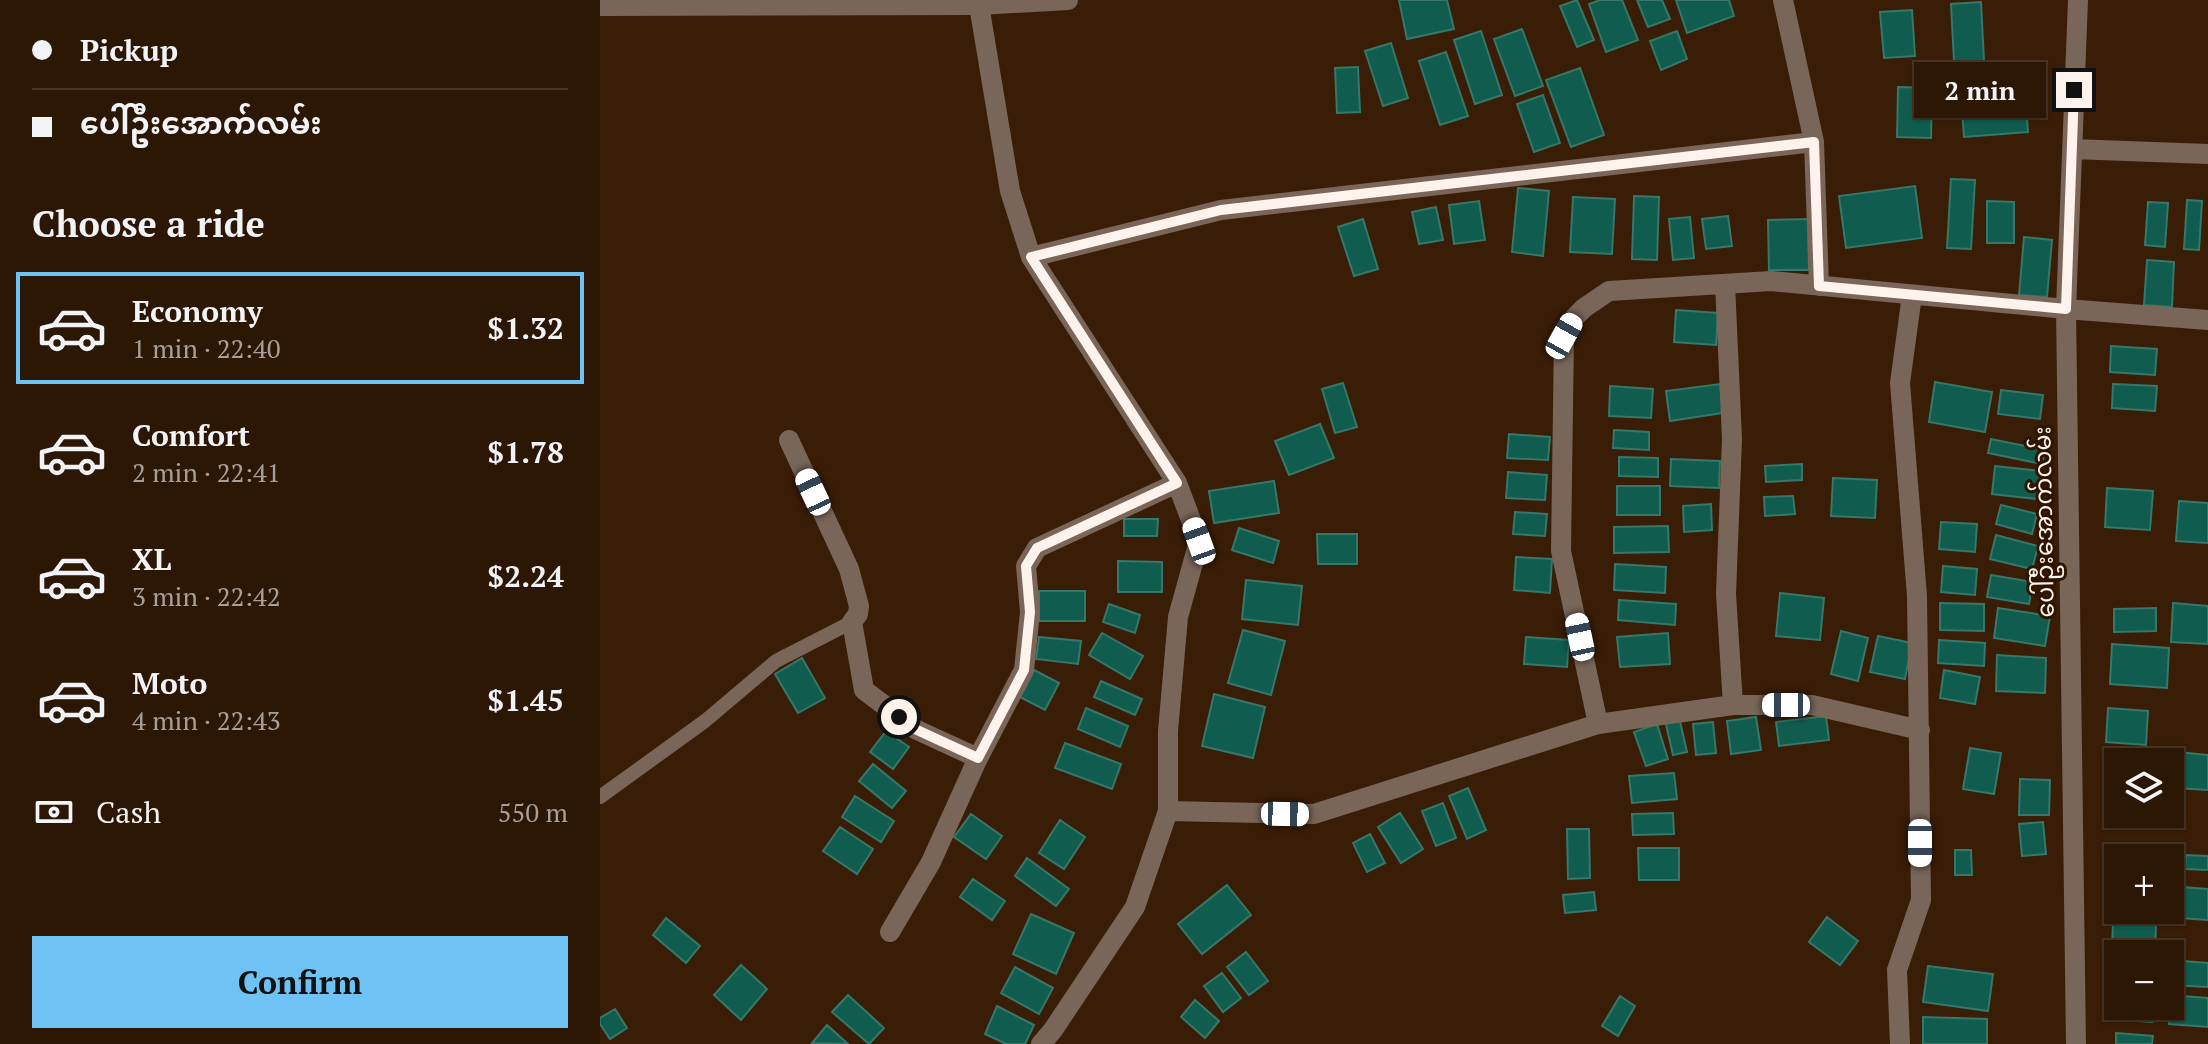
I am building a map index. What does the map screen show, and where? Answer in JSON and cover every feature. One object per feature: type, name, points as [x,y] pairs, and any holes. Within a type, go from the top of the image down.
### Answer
[{"type":"street","points":[[600,6],[979,5],[1068,0]]},
{"type":"street","points":[[1783,0],[1814,142],[1819,286]]},
{"type":"street","name":"ပေါ်ဦးအောက်လမ်း","points":[[2076,1044],[2066,309],[2078,0]]},
{"type":"street","points":[[979,5],[1010,191],[1031,257],[1177,483],[1199,541],[1178,617],[1168,731],[1168,811],[1135,907],[1041,1044]]},
{"type":"street","points":[[1031,257],[1221,210],[1814,142]]},
{"type":"street","points":[[2072,149],[2208,154]]},
{"type":"street","points":[[1598,724],[1561,551],[1564,336],[1584,308],[1609,291],[1771,281],[2208,320]]},
{"type":"street","points":[[1725,284],[1732,439],[1726,594],[1733,705]]},
{"type":"street","points":[[1900,1044],[1897,970],[1921,900],[1917,596],[1900,383],[1912,295]]},
{"type":"street","points":[[789,440],[849,569],[859,606],[852,622],[864,690],[917,730],[978,758]]},
{"type":"street","points":[[890,932],[931,862],[978,758],[1024,670],[1030,612],[1026,566],[1037,548],[1177,483]]},
{"type":"street","points":[[1168,811],[1314,814],[1598,724],[1733,705],[1812,705],[1920,730]]},
{"type":"lane","points":[[600,797],[705,721],[776,661],[852,622]]},
{"type":"building","points":[[1399,0],[1447,0],[1454,29],[1407,39]]},
{"type":"building","points":[[1577,0],[1594,40],[1577,47],[1560,6]]},
{"type":"building","points":[[1600,0],[1622,0],[1638,40],[1606,52],[1589,4]]},
{"type":"building","points":[[1637,0],[1662,0],[1670,19],[1648,27]]},
{"type":"building","points":[[1676,0],[1729,0],[1734,16],[1687,33]]},
{"type":"building","points":[[1981,2],[1984,61],[1954,62],[1951,4]]},
{"type":"building","points":[[1912,10],[1915,56],[1884,58],[1880,12]]},
{"type":"building","points":[[1522,29],[1543,86],[1515,96],[1494,39]]},
{"type":"building","points":[[1481,31],[1502,95],[1475,104],[1454,40]]},
{"type":"building","points":[[1677,31],[1687,59],[1661,70],[1650,41]]},
{"type":"building","points":[[1391,43],[1408,98],[1383,106],[1365,51]]},
{"type":"building","points":[[1446,52],[1468,116],[1440,125],[1419,61]]},
{"type":"building","points":[[1358,67],[1360,112],[1337,113],[1335,68]]},
{"type":"building","points":[[1580,68],[1604,135],[1571,147],[1546,80]]},
{"type":"building","points":[[2024,77],[2028,132],[1964,137],[1960,81]]},
{"type":"building","points":[[1898,87],[1932,88],[1931,138],[1897,137]]},
{"type":"building","points":[[1543,95],[1560,143],[1534,152],[1517,104]]},
{"type":"building","points":[[1951,179],[1975,180],[1971,249],[1947,248]]},
{"type":"building","points":[[1915,186],[1922,238],[1846,248],[1839,196]]},
{"type":"building","points":[[1518,188],[1549,191],[1543,256],[1512,252]]},
{"type":"building","points":[[1634,196],[1659,197],[1657,260],[1632,259]]},
{"type":"building","points":[[1573,197],[1615,199],[1612,254],[1570,252]]},
{"type":"building","points":[[2187,200],[2202,201],[2199,250],[2184,249]]},
{"type":"building","points":[[1479,201],[1485,240],[1454,244],[1449,205]]},
{"type":"building","points":[[1987,201],[2014,202],[2014,243],[1987,243]]},
{"type":"building","points":[[2148,202],[2168,203],[2165,247],[2145,245]]},
{"type":"building","points":[[1436,207],[1443,240],[1419,244],[1412,212]]},
{"type":"building","points":[[1728,216],[1732,246],[1706,249],[1702,219]]},
{"type":"building","points":[[1690,217],[1694,258],[1673,260],[1669,219]]},
{"type":"building","points":[[1363,219],[1378,269],[1354,276],[1338,227]]},
{"type":"building","points":[[1808,219],[1809,270],[1769,270],[1768,220]]},
{"type":"building","points":[[2024,237],[2052,240],[2047,297],[2019,295]]},
{"type":"building","points":[[2147,260],[2174,262],[2172,307],[2144,305]]},
{"type":"building","points":[[1676,310],[1718,313],[1716,345],[1674,342]]},
{"type":"building","points":[[2111,346],[2157,349],[2155,375],[2110,372]]},
{"type":"building","points":[[1935,382],[1992,392],[1985,432],[1929,422]]},
{"type":"building","points":[[1343,383],[1357,427],[1335,433],[1322,389]]},
{"type":"building","points":[[1720,384],[1723,413],[1670,421],[1666,391]]},
{"type":"building","points":[[2113,384],[2157,386],[2155,411],[2112,408]]},
{"type":"building","points":[[1610,386],[1653,389],[1651,418],[1609,416]]},
{"type":"building","points":[[2001,390],[2043,395],[2040,419],[1998,414]]},
{"type":"building","points":[[1320,424],[1334,458],[1289,475],[1275,441]]},
{"type":"building","points":[[1614,430],[1649,432],[1649,450],[1613,448]]},
{"type":"building","points":[[1509,434],[1550,437],[1548,460],[1507,458]]},
{"type":"building","points":[[1991,439],[2045,450],[2042,464],[1988,453]]},
{"type":"building","points":[[1619,457],[1658,458],[1658,477],[1619,476]]},
{"type":"building","points":[[1671,459],[1720,461],[1719,488],[1670,486]]},
{"type":"building","points":[[1802,464],[1802,480],[1766,482],[1765,466]]},
{"type":"building","points":[[1995,466],[2040,471],[2037,499],[1992,494]]},
{"type":"building","points":[[1508,472],[1547,475],[1545,500],[1506,498]]},
{"type":"building","points":[[1833,478],[1877,480],[1875,518],[1831,516]]},
{"type":"building","points":[[1274,481],[1279,513],[1214,523],[1209,491]]},
{"type":"building","points":[[1617,486],[1660,486],[1660,515],[1617,515]]},
{"type":"building","points":[[2107,488],[2153,491],[2150,530],[2105,527]]},
{"type":"building","points":[[1793,496],[1795,514],[1765,516],[1764,497]]},
{"type":"building","points":[[2179,501],[2208,503],[2208,543],[2176,541]]},
{"type":"building","points":[[1711,504],[1712,530],[1684,532],[1683,506]]},
{"type":"building","points":[[2001,505],[2037,514],[2032,534],[1996,524]]},
{"type":"building","points":[[1515,512],[1547,514],[1545,536],[1513,534]]},
{"type":"building","points":[[1124,519],[1158,519],[1157,536],[1124,536]]},
{"type":"building","points":[[1941,522],[1977,524],[1975,552],[1939,549]]},
{"type":"building","points":[[1668,526],[1669,552],[1614,553],[1614,527]]},
{"type":"building","points":[[1239,528],[1279,541],[1273,563],[1232,550]]},
{"type":"building","points":[[1317,534],[1357,534],[1357,564],[1318,564]]},
{"type":"building","points":[[1996,535],[2038,546],[2032,569],[1990,559]]},
{"type":"building","points":[[1516,557],[1552,559],[1550,593],[1514,590]]},
{"type":"building","points":[[1118,561],[1162,562],[1162,592],[1118,592]]},
{"type":"building","points":[[1615,564],[1666,567],[1665,593],[1614,590]]},
{"type":"building","points":[[1943,566],[1977,569],[1975,595],[1941,592]]},
{"type":"building","points":[[1991,575],[2033,582],[2029,604],[1987,597]]},
{"type":"building","points":[[1246,580],[1302,586],[1298,625],[1242,619]]},
{"type":"building","points":[[1039,591],[1085,591],[1085,621],[1039,621]]},
{"type":"building","points":[[1780,593],[1824,598],[1820,640],[1776,636]]},
{"type":"building","points":[[1619,600],[1676,604],[1675,625],[1618,620]]},
{"type":"building","points":[[1940,603],[1984,604],[1984,631],[1940,630]]},
{"type":"building","points":[[2173,603],[2208,606],[2208,644],[2171,642]]},
{"type":"building","points":[[1109,604],[1140,615],[1135,633],[1103,622]]},
{"type":"building","points":[[1998,608],[2050,616],[2045,646],[1994,638]]},
{"type":"building","points":[[2156,608],[2156,631],[2114,632],[2114,609]]},
{"type":"building","points":[[1243,630],[1285,641],[1271,695],[1228,683]]},
{"type":"building","points":[[1841,631],[1868,638],[1858,681],[1831,674]]},
{"type":"building","points":[[1102,633],[1143,656],[1130,679],[1089,655]]},
{"type":"building","points":[[1668,633],[1670,664],[1620,667],[1617,637]]},
{"type":"building","points":[[1878,636],[1912,643],[1905,679],[1870,672]]},
{"type":"building","points":[[1039,637],[1081,641],[1078,664],[1036,659]]},
{"type":"building","points":[[1526,637],[1569,640],[1567,667],[1524,664]]},
{"type":"building","points":[[1939,640],[1985,643],[1984,666],[1938,663]]},
{"type":"building","points":[[2112,644],[2169,648],[2167,688],[2110,684]]},
{"type":"building","points":[[1997,655],[2046,658],[2045,693],[1996,691]]},
{"type":"building","points":[[802,658],[825,698],[798,713],[775,674]]},
{"type":"building","points":[[1034,670],[1059,683],[1045,710],[1020,697]]},
{"type":"building","points":[[1944,670],[1980,677],[1975,704],[1940,698]]},
{"type":"building","points":[[1101,681],[1142,699],[1135,715],[1094,697]]},
{"type":"building","points":[[1214,694],[1265,707],[1253,758],[1202,746]]},
{"type":"building","points":[[1086,708],[1128,726],[1120,747],[1078,729]]},
{"type":"building","points":[[2108,708],[2148,711],[2146,745],[2106,742]]},
{"type":"building","points":[[1826,716],[1829,740],[1779,746],[1776,722]]},
{"type":"building","points":[[1679,717],[1687,752],[1673,755],[1665,720]]},
{"type":"building","points":[[1756,717],[1761,750],[1731,754],[1727,721]]},
{"type":"building","points":[[1713,722],[1716,753],[1696,755],[1693,724]]},
{"type":"building","points":[[1657,724],[1668,759],[1646,766],[1634,732]]},
{"type":"building","points":[[886,731],[909,747],[893,769],[870,752]]},
{"type":"building","points":[[1065,743],[1121,764],[1112,789],[1055,768]]},
{"type":"building","points":[[1970,748],[2001,753],[1994,794],[1963,789]]},
{"type":"building","points":[[2184,753],[2208,755],[2208,790],[2184,789]]},
{"type":"building","points":[[873,764],[906,791],[892,808],[859,781]]},
{"type":"building","points":[[1674,773],[1677,799],[1632,803],[1629,776]]},
{"type":"building","points":[[2020,779],[2050,780],[2049,815],[2019,815]]},
{"type":"building","points":[[1468,788],[1486,830],[1467,839],[1449,796]]},
{"type":"building","points":[[855,796],[894,821],[881,842],[842,817]]},
{"type":"building","points":[[1443,803],[1456,838],[1436,846],[1422,811]]},
{"type":"building","points":[[1400,813],[1423,849],[1401,863],[1378,827]]},
{"type":"building","points":[[1673,813],[1674,834],[1633,835],[1632,814]]},
{"type":"building","points":[[971,814],[1002,836],[986,859],[954,837]]},
{"type":"building","points":[[1060,820],[1085,837],[1064,869],[1039,853]]},
{"type":"building","points":[[2043,822],[2046,854],[2022,856],[2019,824]]},
{"type":"building","points":[[840,827],[873,849],[857,874],[823,851]]},
{"type":"building","points":[[1567,829],[1589,829],[1590,878],[1568,879]]},
{"type":"building","points":[[1370,834],[1385,863],[1367,872],[1353,843]]},
{"type":"building","points":[[1638,848],[1679,848],[1679,880],[1639,880]]},
{"type":"building","points":[[1955,850],[1971,850],[1972,875],[1955,875]]},
{"type":"building","points":[[2186,855],[2208,856],[2208,870],[2185,869]]},
{"type":"building","points":[[1027,858],[1069,889],[1056,906],[1015,876]]},
{"type":"building","points":[[973,879],[1005,901],[992,920],[960,897]]},
{"type":"building","points":[[1227,885],[1251,915],[1202,954],[1178,924]]},
{"type":"building","points":[[2184,887],[2208,889],[2208,920],[2184,918]]},
{"type":"building","points":[[1594,892],[1596,910],[1565,913],[1563,895]]},
{"type":"building","points":[[1031,914],[1074,933],[1056,974],[1013,954]]},
{"type":"building","points":[[1827,917],[1858,941],[1840,965],[1809,942]]},
{"type":"building","points":[[666,918],[700,946],[686,963],[653,935]]},
{"type":"building","points":[[2113,924],[2156,925],[2155,940],[2112,940]]},
{"type":"building","points":[[1246,952],[1268,981],[1249,995],[1227,967]]},
{"type":"building","points":[[2184,961],[2208,963],[2208,987],[2184,986]]},
{"type":"building","points":[[741,965],[767,989],[741,1020],[714,995]]},
{"type":"building","points":[[1928,966],[1993,974],[1988,1011],[1923,1002]]},
{"type":"building","points":[[1015,967],[1053,988],[1039,1014],[1001,993]]},
{"type":"building","points":[[1222,973],[1241,998],[1223,1012],[1204,986]]},
{"type":"building","points":[[848,995],[884,1028],[869,1044],[832,1012]]},
{"type":"building","points":[[1620,996],[1635,1006],[1618,1036],[1602,1026]]},
{"type":"building","points":[[2184,996],[2208,998],[2208,1027],[2169,1024],[2169,1020],[2184,1020]]},
{"type":"building","points":[[1195,1000],[1219,1021],[1205,1038],[1181,1017]]},
{"type":"building","points":[[997,1006],[1034,1025],[1025,1044],[1006,1044],[985,1034]]},
{"type":"building","points":[[615,1009],[627,1028],[610,1039],[600,1024],[600,1018]]},
{"type":"building","points":[[1923,1017],[1987,1019],[1987,1044],[1923,1044]]},
{"type":"building","points":[[827,1025],[848,1044],[812,1043]]},
{"type":"building","points":[[2116,1033],[2153,1036],[2152,1044],[2116,1044]]},
{"type":"route","points":[[899,717],[917,730],[978,758],[1024,670],[1030,612],[1026,566],[1037,548],[1177,483],[1031,257],[1221,210],[1814,142],[1819,286],[2066,309],[2074,90]]}]
